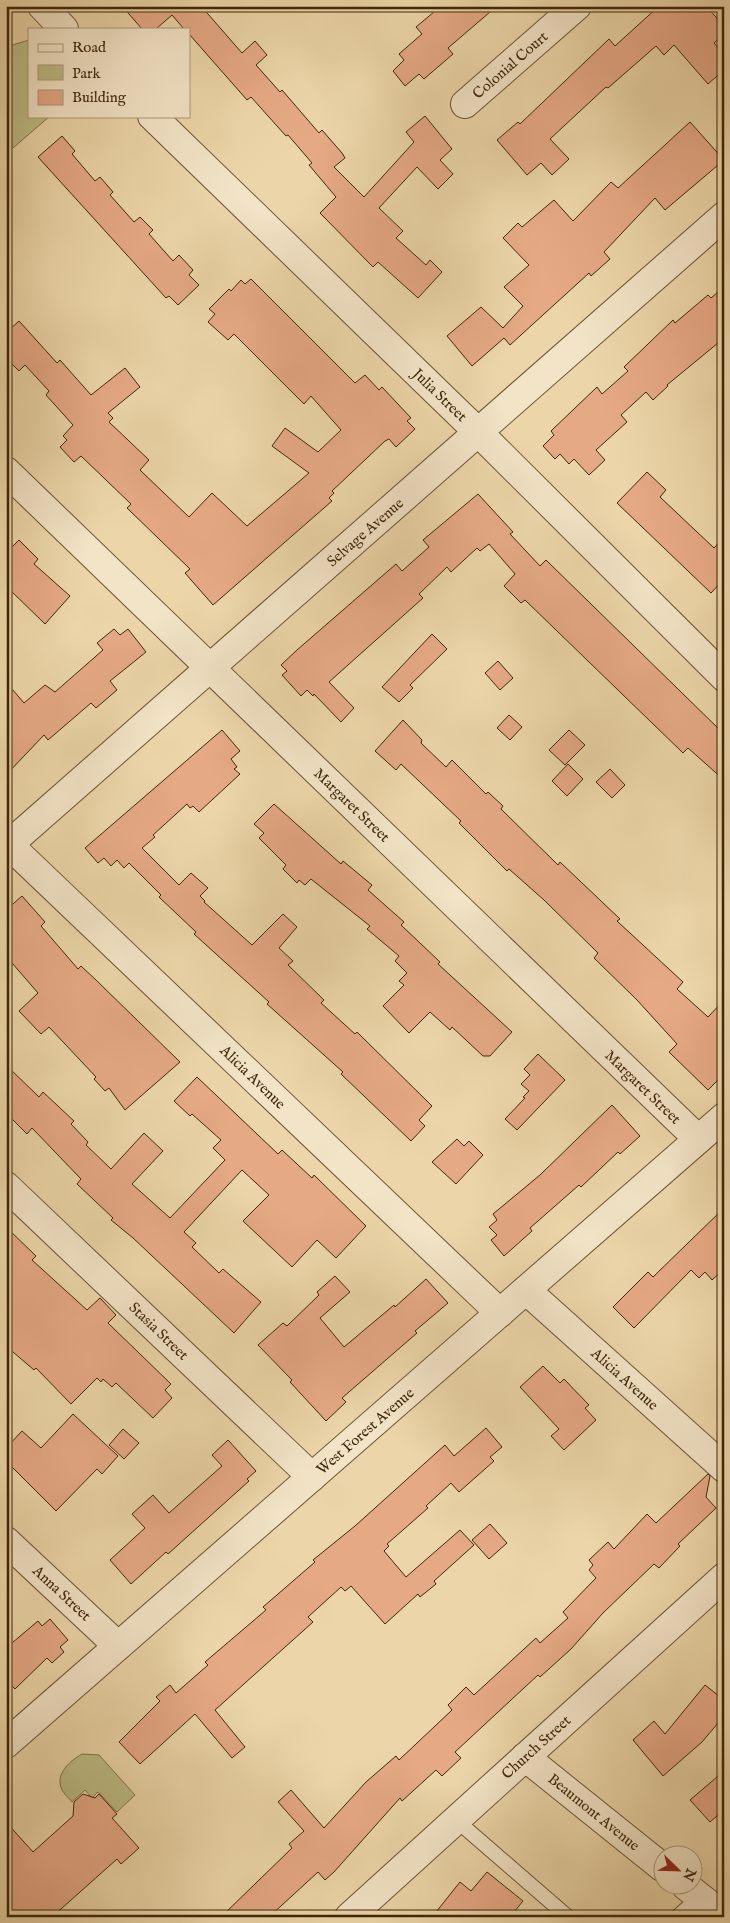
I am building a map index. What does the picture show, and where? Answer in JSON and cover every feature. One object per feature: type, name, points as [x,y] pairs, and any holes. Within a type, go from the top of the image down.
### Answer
[{"type":"street","points":[[42,6],[63,28]]},
{"type":"street","name":"Colonial Court","points":[[465,104],[577,6]]},
{"type":"street","name":"Julia Street","points":[[154,118],[478,432],[724,677]]},
{"type":"street","name":"Selvage Avenue","points":[[7,845],[724,216]]},
{"type":"street","name":"Margaret Street","points":[[6,471],[698,1139]]},
{"type":"street","name":"Alicia Avenue","points":[[7,845],[500,1313]]},
{"type":"street","name":"West Forest Avenue","points":[[6,1744],[724,1117]]},
{"type":"street","name":"Stasia Street","points":[[6,1186],[312,1477]]},
{"type":"street","name":"Alicia Avenue","points":[[526,1290],[724,1468]]},
{"type":"street","name":"Anna Street","points":[[6,1540],[118,1646]]},
{"type":"street","name":"Church Street","points":[[349,1917],[724,1577]]},
{"type":"street","name":"Beaumont Avenue","points":[[525,1757],[652,1859]]},
{"type":"street","points":[[699,1896],[724,1916]]},
{"type":"lane","points":[[456,1820],[568,1917]]},
{"type":"lane","points":[[677,1917],[690,1896]]},
{"type":"green space","points":[[28,40],[28,118],[48,118],[6,154],[6,47]]},
{"type":"green space","points":[[82,1754],[99,1755],[135,1795],[117,1812],[98,1792],[92,1798],[85,1790],[72,1802],[63,1792],[60,1784],[62,1773],[73,1760]]},
{"type":"building","points":[[122,6],[201,6],[242,53],[255,41],[267,55],[256,65],[280,92],[282,90],[319,133],[322,130],[342,153],[345,158],[334,167],[364,197],[414,142],[406,132],[425,116],[452,149],[440,160],[453,174],[438,189],[417,167],[379,208],[403,231],[396,238],[426,265],[430,260],[442,272],[418,298],[378,262],[373,267],[320,213],[336,197],[309,165],[312,163],[251,97],[247,100],[190,35],[190,28],[183,28],[172,15],[157,28],[141,28]]},
{"type":"building","points":[[441,6],[497,6],[448,48],[453,54],[424,79],[419,74],[405,86],[393,71],[404,60],[399,54],[422,34],[416,27]]},
{"type":"building","points":[[659,6],[706,6],[724,26],[724,34],[714,43],[724,54],[724,70],[708,84],[674,45],[664,55],[656,46],[608,88],[606,87],[550,139],[569,159],[552,175],[541,163],[527,175],[497,140],[518,122],[520,124],[609,39],[615,46]]},
{"type":"building","points":[[690,122],[724,160],[665,210],[655,198],[604,252],[610,259],[591,276],[589,273],[510,345],[504,338],[472,366],[447,336],[481,307],[503,328],[523,306],[504,287],[529,265],[503,238],[518,223],[522,227],[554,200],[573,221],[611,182],[618,188]]},
{"type":"building","points":[[62,136],[75,151],[72,154],[95,181],[100,177],[113,192],[110,195],[134,222],[140,217],[153,230],[149,234],[173,261],[179,255],[193,270],[189,275],[199,285],[178,305],[169,296],[166,298],[38,157]]},
{"type":"building","points":[[251,279],[355,383],[365,375],[379,390],[382,387],[411,418],[407,421],[415,429],[396,447],[389,439],[385,441],[332,491],[334,493],[329,498],[332,501],[213,605],[185,573],[190,569],[127,508],[131,504],[81,456],[74,462],[60,447],[67,440],[63,436],[73,425],[46,395],[49,391],[25,365],[19,371],[6,358],[6,333],[19,321],[57,363],[60,360],[91,395],[125,368],[140,387],[108,413],[113,418],[109,422],[149,460],[140,470],[189,517],[212,493],[247,526],[309,473],[272,446],[285,428],[318,452],[341,430],[311,396],[304,404],[234,334],[228,340],[208,322],[215,314],[209,309],[229,289],[231,291],[241,280],[245,284]]},
{"type":"building","points":[[724,287],[724,338],[667,385],[653,400],[646,392],[621,415],[627,422],[596,450],[605,460],[589,475],[574,459],[569,464],[560,454],[555,459],[543,446],[554,435],[551,431],[597,387],[602,394],[628,371],[624,367],[673,320],[675,323],[708,295],[711,298]]},
{"type":"building","points":[[647,472],[666,490],[660,497],[714,548],[724,537],[724,579],[711,593],[617,503]]},
{"type":"building","points":[[478,494],[513,532],[510,534],[540,566],[546,560],[724,734],[724,780],[688,748],[683,753],[525,600],[521,603],[504,586],[515,574],[489,544],[480,551],[477,548],[451,572],[447,567],[419,594],[423,598],[329,682],[354,708],[341,722],[314,694],[313,696],[307,690],[301,696],[282,675],[287,671],[281,665],[297,650],[396,564],[402,571],[429,547],[423,540]]},
{"type":"building","points":[[19,540],[38,559],[34,564],[70,596],[45,624],[6,586],[6,553]]},
{"type":"building","points":[[114,629],[120,635],[128,629],[146,652],[110,681],[117,690],[96,708],[91,703],[48,740],[44,735],[6,775],[6,682],[24,703],[45,685],[55,692],[103,650],[97,643]]},
{"type":"building","points":[[432,634],[447,649],[410,685],[413,688],[399,702],[382,687]]},
{"type":"building","points":[[498,661],[513,678],[500,690],[485,673]]},
{"type":"building","points":[[509,715],[522,727],[510,740],[497,728]]},
{"type":"building","points":[[403,720],[422,740],[421,743],[446,767],[452,760],[486,794],[488,792],[503,806],[501,809],[558,865],[560,862],[620,919],[617,921],[683,982],[677,989],[708,1017],[724,1000],[724,1074],[708,1090],[669,1052],[677,1044],[637,1000],[594,958],[598,953],[544,900],[509,869],[507,871],[459,823],[461,821],[401,764],[396,770],[375,751]]},
{"type":"building","points":[[222,730],[240,751],[231,759],[237,767],[234,769],[240,774],[199,812],[193,806],[190,808],[187,804],[153,835],[155,837],[142,848],[179,885],[191,873],[208,888],[200,896],[204,902],[252,945],[283,914],[297,927],[279,948],[293,961],[288,965],[324,1000],[321,1003],[355,1034],[357,1032],[432,1106],[419,1120],[425,1126],[411,1141],[341,1074],[343,1072],[267,1004],[269,1002],[194,934],[196,932],[159,897],[161,895],[129,863],[124,868],[117,860],[111,866],[104,858],[98,863],[85,848]]},
{"type":"building","points":[[569,730],[585,745],[565,765],[549,750]]},
{"type":"building","points":[[568,764],[583,779],[567,796],[552,781]]},
{"type":"building","points":[[610,769],[625,785],[612,798],[596,782]]},
{"type":"building","points":[[274,804],[341,864],[343,861],[372,885],[368,890],[404,922],[401,925],[440,962],[438,964],[512,1032],[490,1056],[483,1056],[452,1027],[450,1030],[430,1012],[409,1033],[383,1006],[404,985],[399,981],[407,973],[395,961],[399,956],[367,929],[370,926],[311,879],[305,885],[299,880],[297,883],[283,869],[286,865],[259,838],[264,833],[254,824]]},
{"type":"building","points":[[22,896],[45,922],[41,926],[78,969],[81,966],[180,1062],[125,1110],[109,1088],[105,1091],[94,1079],[96,1077],[49,1027],[41,1034],[19,1011],[38,993],[6,956],[6,910]]},
{"type":"building","points":[[538,1054],[565,1080],[517,1130],[505,1119],[525,1098],[523,1097],[529,1091],[521,1084],[530,1075],[524,1069]]},
{"type":"building","points":[[6,1065],[39,1097],[43,1092],[74,1121],[71,1124],[88,1142],[86,1145],[111,1169],[144,1133],[163,1151],[132,1184],[170,1218],[225,1160],[213,1148],[221,1140],[174,1101],[197,1077],[278,1154],[282,1150],[312,1178],[314,1175],[366,1226],[336,1258],[317,1240],[292,1267],[243,1221],[269,1195],[242,1170],[184,1232],[196,1243],[192,1247],[219,1273],[223,1269],[261,1302],[234,1333],[133,1238],[111,1220],[113,1218],[77,1184],[81,1179],[32,1128],[27,1134],[6,1113]]},
{"type":"building","points":[[612,1105],[640,1136],[620,1154],[618,1152],[581,1187],[579,1185],[530,1228],[532,1231],[504,1256],[491,1240],[497,1235],[489,1227],[497,1220],[493,1214],[540,1175]]},
{"type":"building","points":[[457,1139],[464,1146],[469,1141],[483,1155],[456,1184],[432,1162]]},
{"type":"building","points":[[724,1208],[724,1269],[712,1280],[705,1272],[699,1278],[691,1270],[634,1328],[613,1307],[648,1272],[653,1277]]},
{"type":"building","points":[[6,1227],[36,1256],[32,1260],[87,1310],[100,1298],[116,1315],[108,1323],[171,1384],[165,1390],[172,1398],[153,1418],[116,1383],[112,1387],[103,1379],[101,1382],[97,1378],[71,1404],[36,1368],[34,1370],[6,1346]]},
{"type":"building","points":[[335,1276],[350,1292],[320,1318],[344,1347],[394,1305],[395,1307],[426,1279],[448,1303],[415,1331],[417,1333],[342,1398],[346,1402],[326,1421],[290,1382],[292,1380],[258,1345],[283,1323],[287,1326],[319,1295],[317,1292]]},
{"type":"building","points":[[543,1366],[560,1383],[564,1379],[589,1405],[585,1408],[596,1420],[564,1450],[551,1436],[559,1429],[520,1387]]},
{"type":"building","points":[[73,1414],[118,1456],[102,1474],[97,1469],[56,1511],[6,1461],[6,1448],[22,1431],[41,1448]]},
{"type":"building","points":[[486,1428],[502,1447],[490,1457],[494,1461],[459,1492],[451,1483],[426,1506],[428,1508],[387,1544],[389,1546],[384,1551],[406,1577],[460,1530],[474,1545],[434,1581],[436,1584],[420,1597],[418,1594],[385,1624],[351,1586],[345,1591],[341,1587],[308,1617],[313,1622],[215,1710],[245,1747],[232,1758],[195,1714],[140,1764],[119,1742],[160,1701],[156,1697],[170,1685],[176,1693],[208,1665],[205,1662],[266,1610],[263,1607],[315,1562],[313,1560],[355,1526],[445,1445],[454,1456]]},
{"type":"building","points":[[123,1429],[139,1443],[124,1459],[109,1445]]},
{"type":"building","points":[[228,1440],[256,1471],[247,1479],[249,1481],[168,1554],[166,1552],[131,1584],[110,1560],[145,1528],[132,1514],[153,1495],[169,1513],[222,1466],[212,1455]]},
{"type":"building","points":[[708,1474],[710,1476],[706,1497],[716,1508],[678,1544],[680,1546],[659,1568],[654,1564],[603,1613],[571,1649],[540,1677],[538,1675],[455,1752],[461,1758],[442,1776],[436,1770],[402,1801],[400,1798],[334,1872],[325,1880],[318,1872],[269,1917],[221,1917],[292,1848],[289,1844],[304,1831],[278,1802],[291,1790],[324,1828],[366,1782],[396,1756],[399,1760],[452,1710],[448,1705],[466,1687],[474,1695],[536,1638],[540,1643],[568,1618],[563,1612],[596,1578],[589,1570],[593,1565],[589,1560],[608,1542],[614,1549],[647,1514],[656,1523]]},
{"type":"building","points":[[490,1524],[507,1543],[489,1559],[472,1540]]},
{"type":"building","points":[[50,1619],[68,1640],[60,1647],[64,1652],[52,1663],[47,1658],[15,1689],[6,1680],[6,1648],[38,1621],[42,1626]]},
{"type":"building","points":[[705,1685],[724,1700],[724,1716],[702,1742],[663,1776],[633,1740],[654,1721],[665,1734]]},
{"type":"building","points":[[724,1771],[724,1810],[710,1822],[690,1800]]},
{"type":"building","points":[[83,1794],[95,1798],[99,1794],[117,1814],[112,1818],[139,1848],[121,1864],[117,1859],[52,1917],[6,1917],[6,1822],[33,1852],[73,1816],[74,1802]]},
{"type":"building","points":[[487,1872],[523,1901],[510,1917],[432,1917],[460,1882],[471,1891]]}]
